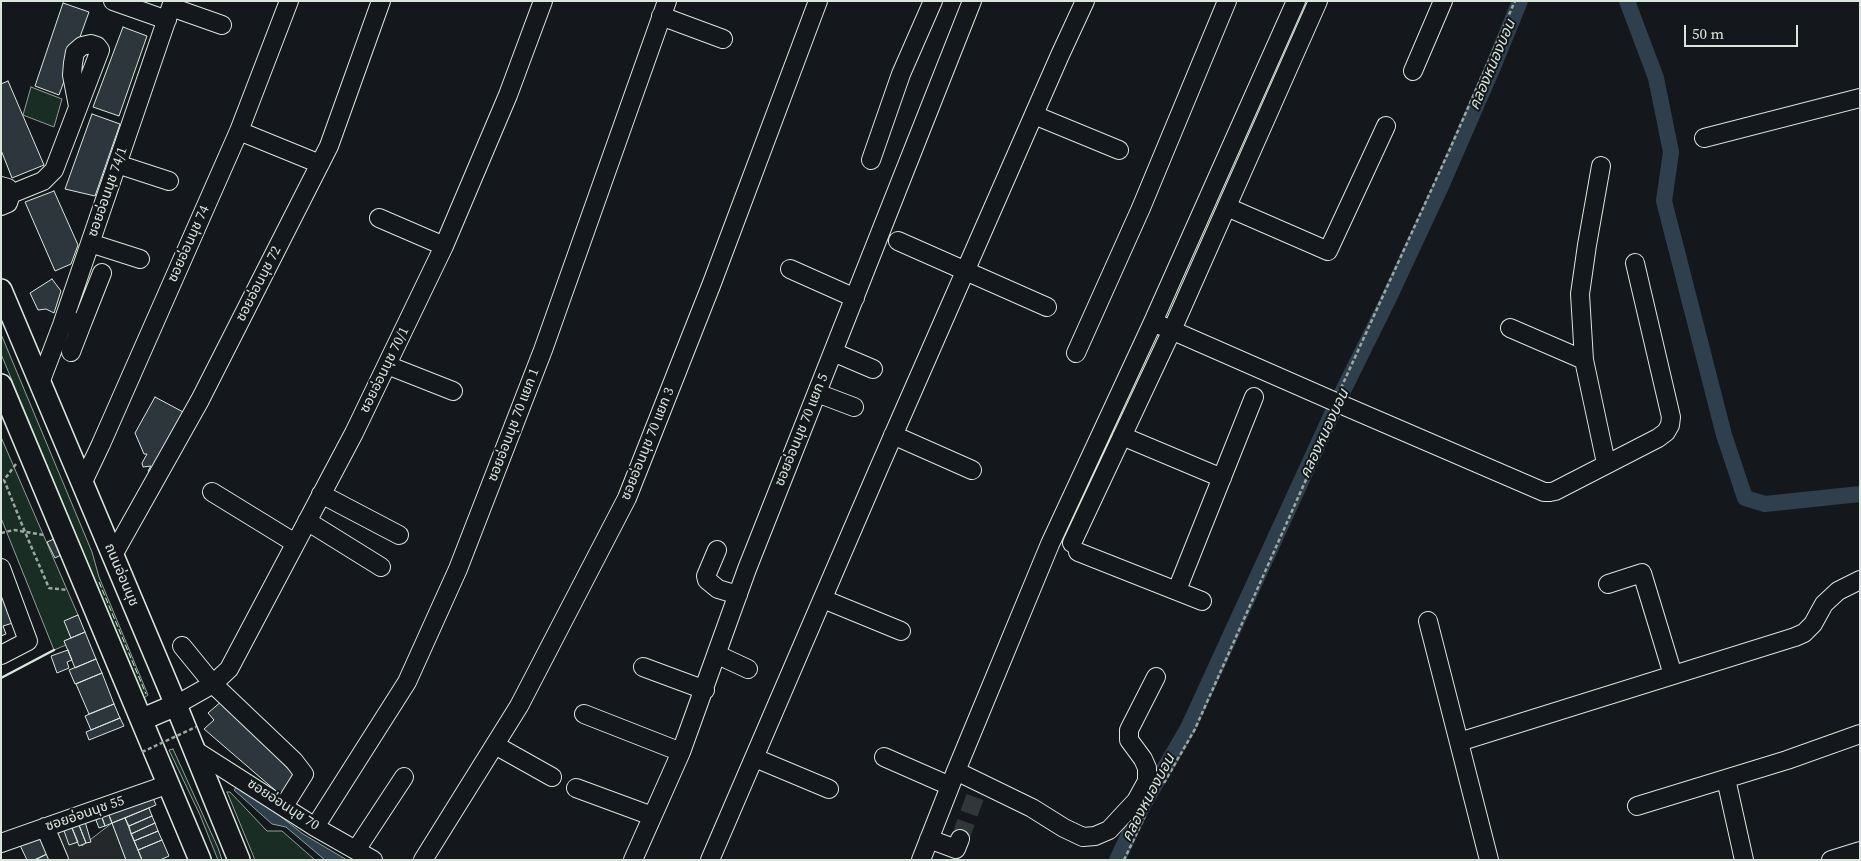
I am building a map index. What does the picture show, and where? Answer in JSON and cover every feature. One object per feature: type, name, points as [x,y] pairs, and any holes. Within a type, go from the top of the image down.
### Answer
[{"type":"main road","name":"ถนนอ่อนนุช","points":[[1,290],[176,705],[239,860]]},
{"type":"main road","points":[[2,387],[143,719],[200,860]]},
{"type":"main road","points":[[143,719],[176,705]]},
{"type":"street","points":[[113,1],[170,10],[222,25]]},
{"type":"street","name":"ซอยอ่อนนุช 74","points":[[82,484],[239,131],[289,1]]},
{"type":"street","name":"ซอยอ่อนนุช 72","points":[[113,555],[200,400],[329,146],[381,1]]},
{"type":"street","name":"ซอยอ่อนนุช 70/1","points":[[176,705],[213,684],[229,669],[354,433],[444,246],[508,95],[543,1]]},
{"type":"street","name":"ซอยอ่อนนุช 70 แยก 3","points":[[423,860],[519,706],[627,498],[712,283],[818,1]]},
{"type":"street","points":[[871,160],[901,74],[932,1]]},
{"type":"street","name":"ซอยอ่อนนุช 70 แยก 5","points":[[633,860],[682,752],[738,595],[972,1]]},
{"type":"street","points":[[710,860],[965,271],[1086,1]]},
{"type":"street","points":[[1076,353],[1141,208],[1228,1]]},
{"type":"street","points":[[921,860],[1050,544],[1153,322],[1296,1]]},
{"type":"street","points":[[1202,601],[1075,548],[1122,436],[1172,330],[1318,1]]},
{"type":"street","points":[[1413,71],[1443,1]]},
{"type":"street","points":[[664,8],[723,39]]},
{"type":"street","name":"ซอยอ่อนนุช 70 แยก 1","points":[[315,827],[407,682],[458,569],[543,350],[664,8]]},
{"type":"street","name":"ซอยอ่อนนุช 74/1","points":[[40,383],[62,325],[170,10]]},
{"type":"street","points":[[1704,138],[1860,98]]},
{"type":"street","points":[[4,195],[43,181],[54,170],[78,106]]},
{"type":"street","points":[[1034,115],[1119,150]]},
{"type":"street","points":[[1227,207],[1328,251],[1386,126]]},
{"type":"street","points":[[239,131],[320,164]]},
{"type":"street","points":[[118,164],[169,181]]},
{"type":"street","points":[[1601,166],[1586,245],[1580,294],[1584,360],[1606,463]]},
{"type":"street","points":[[378,218],[444,246]]},
{"type":"street","points":[[898,241],[1046,307]]},
{"type":"street","points":[[90,243],[140,259]]},
{"type":"street","points":[[1153,322],[1333,403],[1544,492],[1555,491],[1662,435],[1670,425],[1671,417],[1635,263]]},
{"type":"street","points":[[790,269],[854,298]]},
{"type":"street","points":[[71,352],[102,273]]},
{"type":"street","points":[[62,325],[83,320]]},
{"type":"street","points":[[1510,328],[1584,360]]},
{"type":"street","points":[[833,352],[873,369]]},
{"type":"street","points":[[387,366],[453,391]]},
{"type":"street","points":[[817,393],[854,407]]},
{"type":"street","points":[[1177,590],[1254,397]]},
{"type":"street","points":[[893,436],[972,470]]},
{"type":"street","points":[[1122,436],[1222,478]]},
{"type":"street","points":[[212,492],[295,543]]},
{"type":"street","points":[[322,494],[399,535]]},
{"type":"street","points":[[307,521],[381,567]]},
{"type":"street","points":[[717,550],[706,576],[707,580],[718,589],[738,595]]},
{"type":"street","points":[[1,568],[28,641],[1,655]]},
{"type":"street","points":[[1608,584],[1642,573],[1673,675]]},
{"type":"street","points":[[1459,742],[1795,637],[1804,633],[1813,624],[1824,604],[1838,591],[1860,580]]},
{"type":"street","points":[[823,599],[901,631]]},
{"type":"street","points":[[1428,621],[1489,860]]},
{"type":"street","points":[[182,646],[213,684],[294,761],[304,774],[284,806]]},
{"type":"street","points":[[718,655],[748,669]]},
{"type":"street","points":[[643,667],[705,690]]},
{"type":"street","points":[[884,757],[953,779],[1032,808],[1064,828],[1083,837],[1095,836],[1109,830],[1136,800],[1147,780],[1147,768],[1143,759],[1128,740],[1129,730],[1156,677]]},
{"type":"street","points":[[584,714],[682,752]]},
{"type":"street","points":[[1636,806],[1787,760],[1860,734]]},
{"type":"street","points":[[494,745],[552,777]]},
{"type":"street","name":"ซอยอ่อนนุช 70","points":[[194,749],[315,827],[374,860]]},
{"type":"street","points":[[755,758],[829,789]]},
{"type":"street","points":[[356,850],[404,777]]},
{"type":"street","points":[[1726,778],[1744,860]]},
{"type":"street","name":"ซอยอ่อนนุช 55","points":[[1,843],[169,784]]},
{"type":"street","points":[[576,788],[652,816]]},
{"type":"street","points":[[45,827],[59,860]]},
{"type":"street","points":[[928,839],[956,849],[960,838]]},
{"type":"street","points":[[1831,860],[1860,851]]},
{"type":"path","points":[[1162,786],[1195,729],[1333,403],[1449,151],[1515,1]]},
{"type":"path","points":[[21,457],[4,480],[49,588],[68,590]]},
{"type":"path","points":[[1,533],[14,530],[46,535]]},
{"type":"path","points":[[142,752],[196,727]]},
{"type":"path","points":[[1124,860],[1148,810]]},
{"type":"green space","points":[[31,87],[62,99],[54,127],[23,115]]},
{"type":"green space","points":[[1,334],[92,552],[99,577],[148,695],[144,698],[1,354]]},
{"type":"green space","points":[[1,437],[78,615],[65,621],[71,638],[64,641],[66,645],[54,650],[1,518]]},
{"type":"green space","points":[[173,749],[222,860],[218,860],[200,815],[169,750]]},
{"type":"green space","points":[[227,792],[230,792],[267,831],[282,831],[315,860],[255,860]]},
{"type":"shaded area","points":[[69,817],[82,846],[112,823],[126,860],[59,860],[45,828]]},
{"type":"water","points":[[239,784],[303,834],[347,860],[325,860],[286,827],[272,824],[234,790]]},
{"type":"building","points":[[63,3],[89,12],[59,95],[35,86]]},
{"type":"building","points":[[123,27],[147,36],[119,116],[93,107]]},
{"type":"building","points":[[8,81],[44,165],[12,178],[1,150],[1,84]]},
{"type":"building","points":[[92,114],[120,124],[95,196],[65,189]]},
{"type":"building","points":[[54,191],[78,245],[71,264],[55,271],[25,202]]},
{"type":"building","points":[[52,279],[61,291],[54,313],[46,309],[38,310],[30,293]]},
{"type":"building","points":[[155,397],[185,413],[152,473],[148,471],[151,466],[143,467],[142,463],[147,454],[144,454],[135,433]]},
{"type":"building","points":[[54,539],[61,555],[55,558],[47,542]]},
{"type":"building","points":[[1,579],[16,622],[3,626],[6,634],[1,636]]},
{"type":"building","points":[[78,615],[85,632],[71,638],[64,621]]},
{"type":"building","points":[[85,632],[96,659],[75,668],[64,641]]},
{"type":"building","points":[[68,650],[72,660],[67,662],[69,668],[57,673],[51,656]]},
{"type":"building","points":[[96,659],[102,673],[75,684],[69,670]]},
{"type":"building","points":[[102,673],[114,704],[89,714],[76,684]]},
{"type":"building","points":[[223,700],[296,777],[283,797],[204,729],[214,720],[208,713]]},
{"type":"building","points":[[114,704],[120,718],[91,730],[85,716]]},
{"type":"building","points":[[120,718],[124,726],[89,740],[86,732]]},
{"type":"building","points":[[151,793],[156,805],[112,823],[107,810]]},
{"type":"building","points":[[149,808],[152,816],[129,826],[125,818]]},
{"type":"building","points":[[107,810],[112,823],[105,826],[100,812]]},
{"type":"building","points":[[100,812],[105,826],[99,828],[94,815]]},
{"type":"building","points":[[152,816],[155,823],[131,834],[129,826]]},
{"type":"building","points":[[84,818],[91,842],[86,843],[77,820]]},
{"type":"building","points":[[125,818],[142,860],[126,860],[112,823]]},
{"type":"building","points":[[77,820],[86,843],[79,846],[70,823]]},
{"type":"building","points":[[70,823],[78,842],[69,845],[62,825]]},
{"type":"building","points":[[155,823],[158,831],[134,841],[131,834]]},
{"type":"building","points":[[158,831],[162,840],[138,850],[134,841]]},
{"type":"building","points":[[40,836],[47,854],[35,860],[27,860],[18,841]]},
{"type":"building","points":[[162,840],[169,856],[160,860],[142,860],[138,850]]},
{"type":"building","points":[[47,854],[58,860],[34,860]]},
{"type":"waterway","name":"คลองหนองบอน","points":[[1117,860],[1142,807],[1188,728],[1336,405],[1442,184],[1520,1]]},
{"type":"waterway","points":[[1627,1],[1656,78],[1671,152],[1664,201],[1724,435],[1745,498],[1765,504],[1860,494]]},
{"type":"tunnel","points":[[960,839],[975,797]]},
{"type":"fence","points":[[99,582],[146,694]]},
{"type":"wall","points":[[1,678],[54,650]]}]
